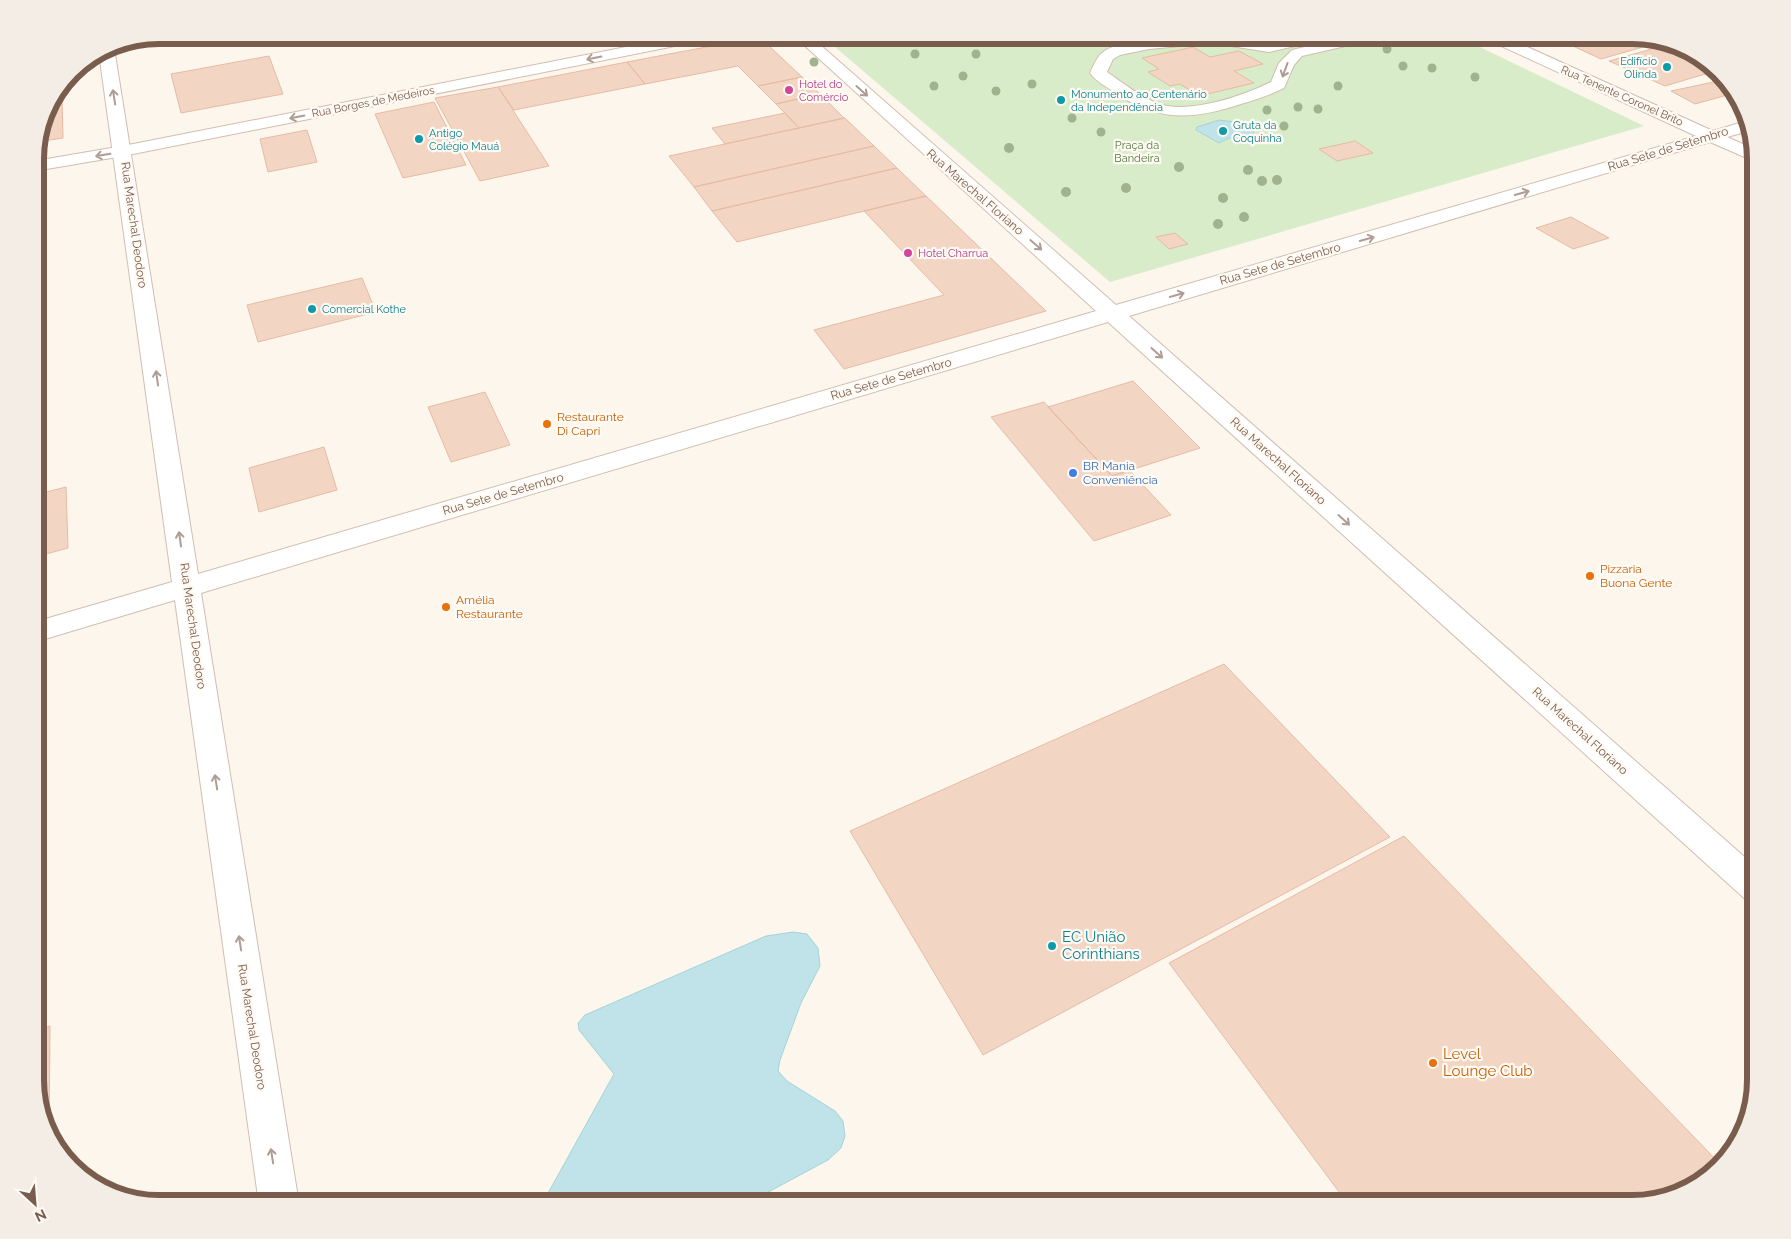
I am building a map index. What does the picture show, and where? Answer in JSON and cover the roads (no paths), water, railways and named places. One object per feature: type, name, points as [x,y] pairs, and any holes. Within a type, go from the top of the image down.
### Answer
[{"type":"street","name":"Rua Borges de Medeiros","points":[[44,164],[124,151],[665,44]]},
{"type":"street","name":"Rua Marechal Floriano","points":[[810,44],[905,131],[1114,313],[1747,880]]},
{"type":"street","points":[[1149,44],[1115,52],[1107,56],[1098,72],[1141,102],[1158,109],[1179,112],[1196,110],[1242,98],[1278,85],[1287,63],[1297,53],[1336,44]]},
{"type":"street","points":[[1250,44],[1269,47],[1283,44]]},
{"type":"street","name":"Rua Tenente Coronel Brito","points":[[1509,44],[1747,152]]},
{"type":"street","name":"Rua Marechal Deodoro","points":[[107,56],[124,151],[278,1195]]},
{"type":"street","name":"Rua Sete de Setembro","points":[[44,629],[1742,127]]},
{"type":"water","points":[[1219,120],[1244,123],[1254,132],[1252,137],[1244,140],[1229,138],[1219,143],[1196,130],[1197,127]]},
{"type":"water","points":[[793,932],[807,934],[818,948],[820,966],[801,1003],[780,1060],[778,1071],[787,1081],[835,1111],[843,1121],[845,1136],[841,1148],[828,1160],[763,1195],[547,1195],[614,1074],[579,1030],[578,1023],[585,1015],[766,936]]},
{"type":"place","name":"Edifício Olinda","points":[[1667,67]]},
{"type":"place","name":"Hotel do Comércio","points":[[789,90]]},
{"type":"place","name":"Monumento ao Centenário da Independência","points":[[1061,100]]},
{"type":"place","name":"Gruta da Coquinha","points":[[1223,131]]},
{"type":"place","name":"Antigo Colégio Mauá","points":[[419,139]]},
{"type":"place","name":"Hotel Charrua","points":[[908,253]]},
{"type":"place","name":"Comercial Kothe","points":[[312,309]]},
{"type":"place","name":"Restaurante Di Capri","points":[[547,424]]},
{"type":"place","name":"BR Mania Conveniência","points":[[1073,473]]},
{"type":"place","name":"Pizzaria Buona Gente","points":[[1590,576]]},
{"type":"place","name":"Amélia Restaurante","points":[[446,607]]},
{"type":"place","name":"EC União Corinthians","points":[[1052,946]]},
{"type":"place","name":"Level Lounge Club","points":[[1433,1063]]},
{"type":"park label","name":"Praça da Bandeira","points":[[1137,151]]}]
